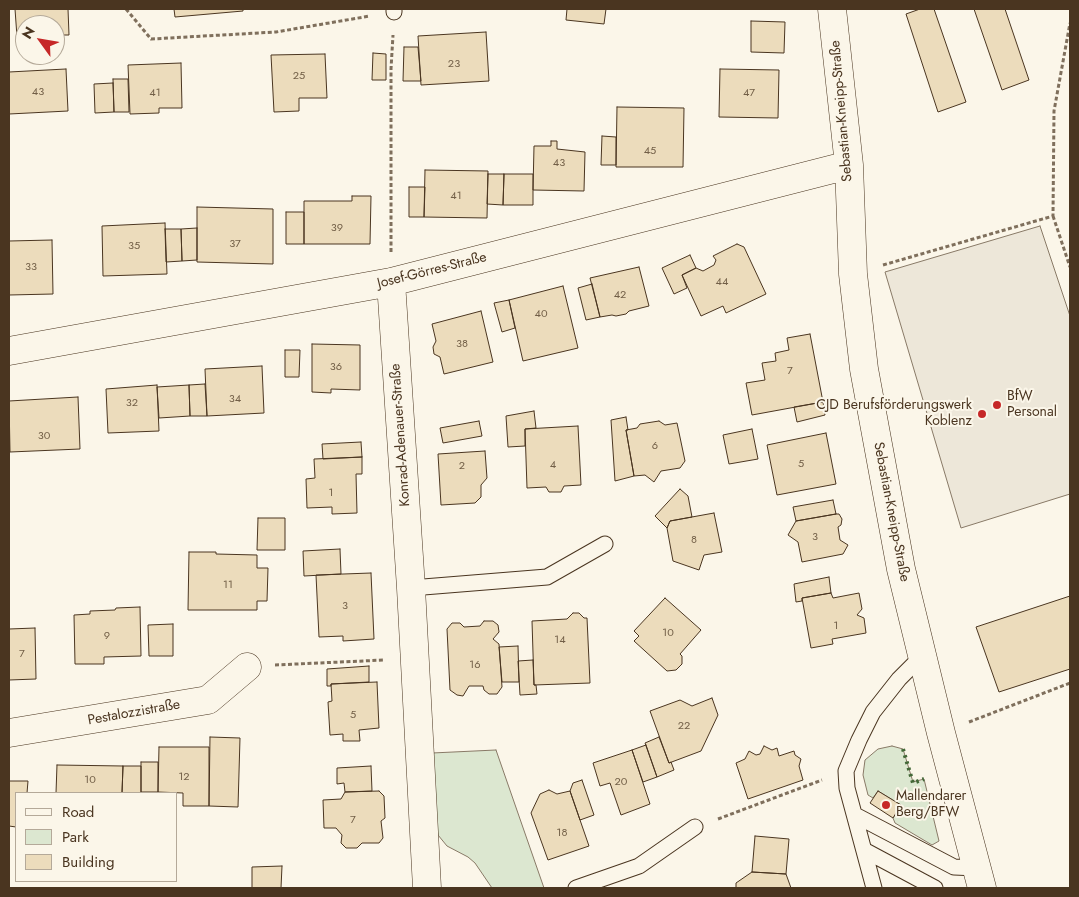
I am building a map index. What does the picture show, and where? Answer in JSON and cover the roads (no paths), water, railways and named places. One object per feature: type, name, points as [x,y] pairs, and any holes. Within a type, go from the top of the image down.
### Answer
[{"type":"street","name":"Sebastian-Kneipp-Straße","points":[[832,9],[848,165],[853,274],[864,369],[901,569],[979,878]]},
{"type":"street","name":"Josef-Görres-Straße","points":[[9,351],[390,282],[848,165]]},
{"type":"street","name":"Konrad-Adenauer-Straße","points":[[390,282],[411,588],[427,888]]},
{"type":"street","name":"Pestalozzistraße","points":[[9,734],[208,700],[247,667]]},
{"type":"lane","points":[[411,588],[547,577],[605,544]]},
{"type":"lane","points":[[875,887],[854,815],[846,772],[873,712],[899,679],[922,656]]},
{"type":"lane","points":[[854,815],[979,878]]},
{"type":"lane","points":[[576,888],[639,866],[695,827]]},
{"type":"lane","points":[[864,850],[934,888]]},
{"type":"place","name":"BfW Personal","points":[[997,405]]},
{"type":"place","name":"CJD Berufsförderungswerk Koblenz","points":[[982,414]]},
{"type":"place","name":"Mallendarer Berg/BFW","points":[[886,805]]}]
